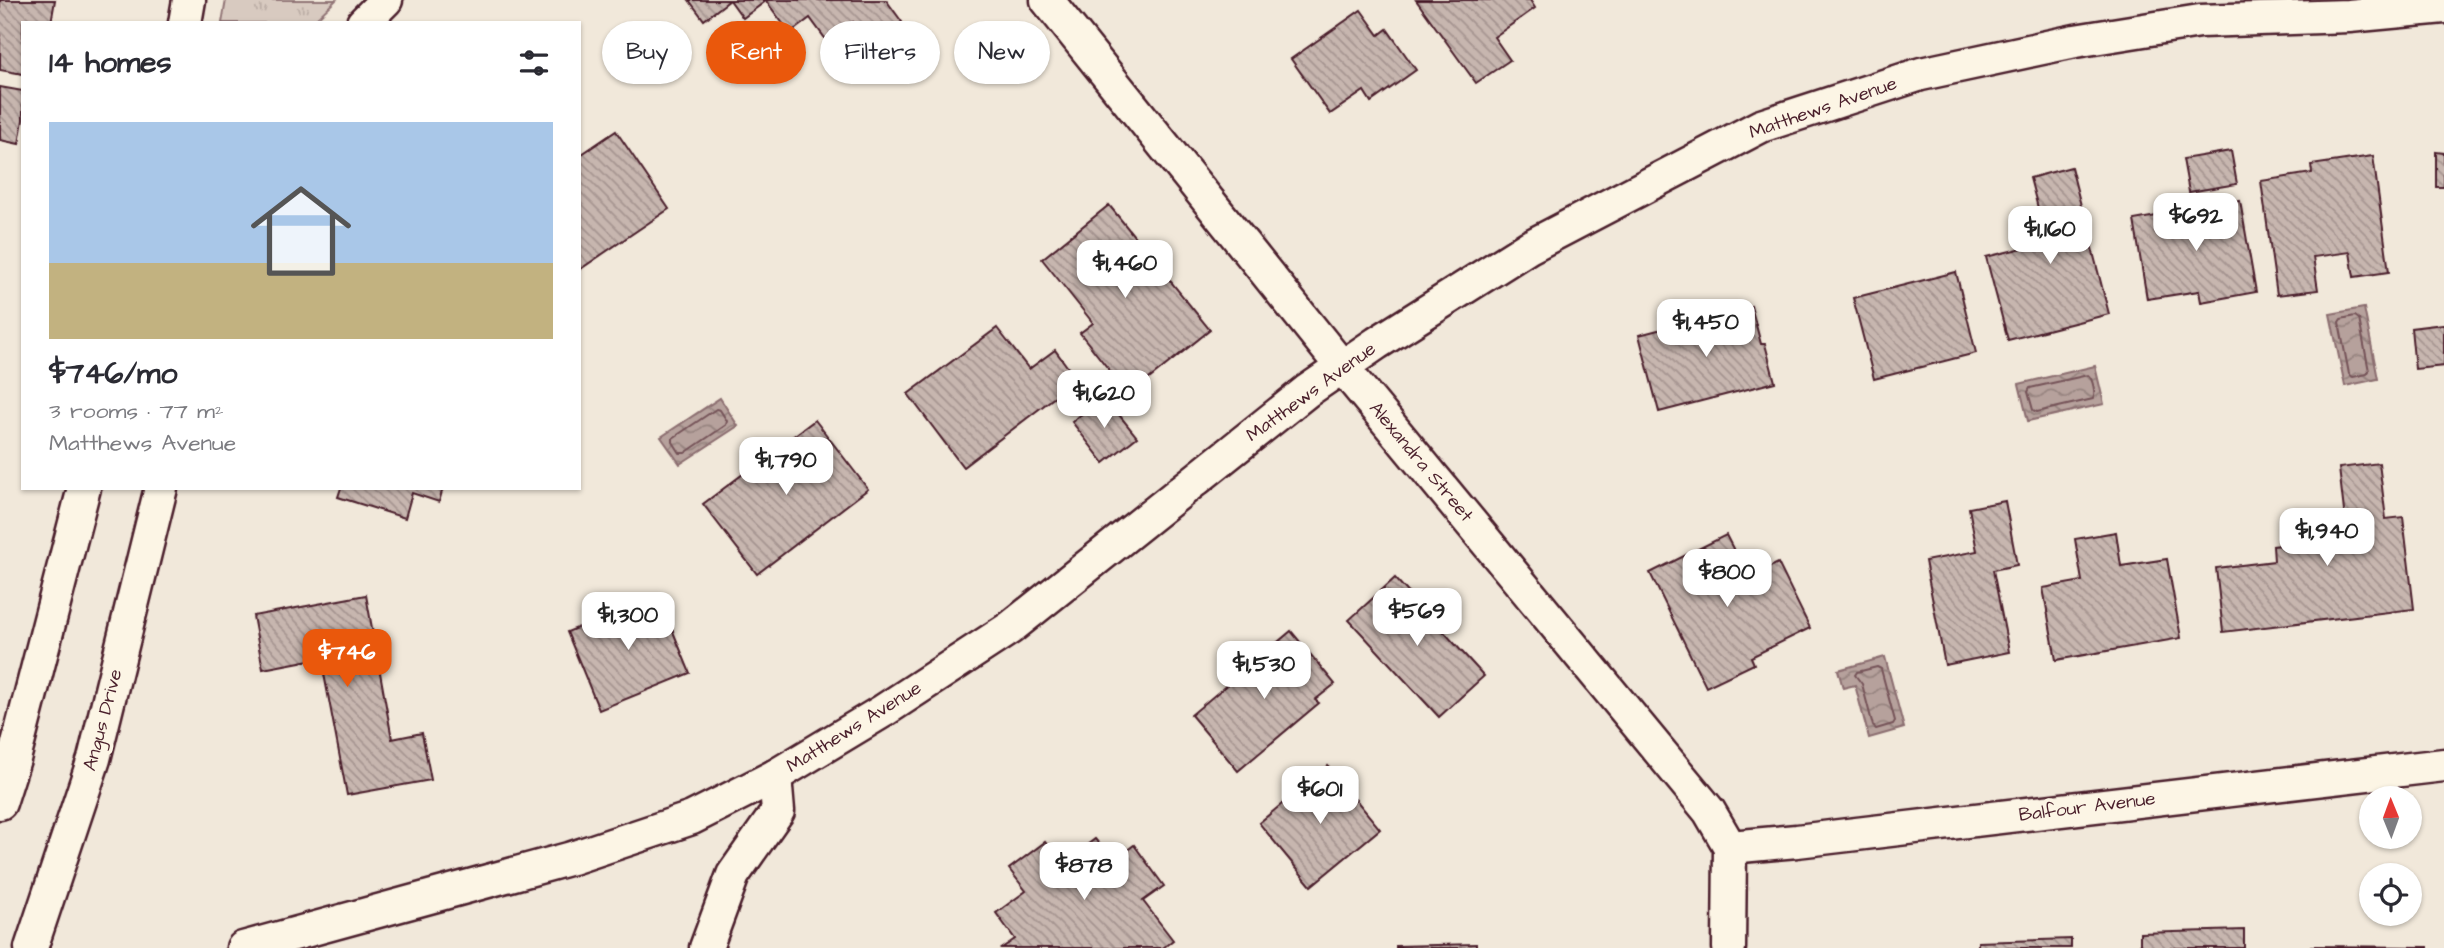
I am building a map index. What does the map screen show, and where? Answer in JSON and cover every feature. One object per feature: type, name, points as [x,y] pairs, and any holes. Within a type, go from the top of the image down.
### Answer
[{"type":"street","points":[[186,21],[189,0]]},
{"type":"street","points":[[365,21],[386,0]]},
{"type":"street","name":"Alexandra Street","points":[[1047,0],[1342,367],[1701,800],[1730,847]]},
{"type":"street","name":"Matthews Avenue","points":[[243,948],[572,858],[692,818],[775,776],[883,711],[1010,628],[1307,391],[1342,367],[1529,247],[1760,126],[1921,74],[2075,41],[2200,21],[2349,16],[2444,7]]},
{"type":"street","points":[[0,803],[14,759],[83,490]]},
{"type":"street","name":"Angus Drive","points":[[31,948],[94,759],[161,490]]},
{"type":"street","name":"Balfour Avenue","points":[[1730,847],[2444,765]]},
{"type":"street","points":[[706,948],[733,875],[778,811],[775,776]]},
{"type":"street","points":[[1729,948],[1730,847]]},
{"type":"green space","points":[[226,0],[336,0],[314,21],[222,21]]},
{"type":"water","points":[[2364,308],[2378,379],[2345,386],[2330,314]]},
{"type":"water","points":[[2095,366],[2104,404],[2028,421],[2019,384]]},
{"type":"water","points":[[720,398],[738,426],[680,464],[661,437]]},
{"type":"water","points":[[1885,657],[1904,728],[1869,738],[1855,685],[1843,688],[1838,670]]},
{"type":"building","points":[[0,0],[55,0],[51,21],[21,21],[21,74],[0,70]]},
{"type":"building","points":[[689,0],[730,0],[704,20]]},
{"type":"building","points":[[730,0],[886,0],[901,21],[820,21],[820,32],[810,18],[806,21],[781,21],[766,1],[743,18]]},
{"type":"building","points":[[1416,0],[1530,0],[1535,8],[1494,37],[1510,60],[1476,83]]},
{"type":"building","points":[[1361,10],[1379,35],[1387,29],[1416,70],[1371,102],[1364,91],[1330,114],[1291,59]]},
{"type":"building","points":[[0,87],[21,91],[19,144],[0,140]]},
{"type":"building","points":[[616,131],[669,209],[581,269],[581,155]]},
{"type":"building","points":[[2231,151],[2237,184],[2189,192],[2183,159]]},
{"type":"building","points":[[2436,152],[2444,153],[2444,187],[2436,187]]},
{"type":"building","points":[[2373,156],[2389,272],[2354,277],[2350,252],[2313,257],[2318,290],[2277,295],[2261,181],[2312,173],[2311,165]]},
{"type":"building","points":[[2071,167],[2109,314],[2008,340],[1986,257],[2047,242],[2030,178]]},
{"type":"building","points":[[2240,201],[2256,292],[2201,302],[2199,291],[2147,299],[2134,220]]},
{"type":"building","points":[[1109,205],[1210,330],[1129,395],[1080,333],[1093,323],[1042,259]]},
{"type":"building","points":[[1956,272],[1976,353],[1874,379],[1853,298]]},
{"type":"building","points":[[1751,306],[1775,382],[1659,412],[1639,335]]},
{"type":"building","points":[[2444,324],[2444,366],[2415,369],[2411,328]]},
{"type":"building","points":[[997,328],[1029,369],[1055,350],[1077,380],[963,467],[908,394]]},
{"type":"building","points":[[1104,396],[1137,437],[1104,463],[1072,422]]},
{"type":"building","points":[[815,420],[868,489],[757,574],[703,504]]},
{"type":"building","points":[[2379,463],[2386,519],[2403,517],[2414,609],[2223,632],[2216,568],[2274,561],[2273,546],[2347,537],[2339,468]]},
{"type":"building","points":[[340,490],[442,490],[439,502],[412,493],[405,518],[338,497]]},
{"type":"building","points":[[2005,501],[2017,565],[1993,570],[2009,652],[1945,665],[1925,561],[1977,551],[1969,508]]},
{"type":"building","points":[[2116,532],[2121,566],[2167,559],[2181,638],[2056,660],[2043,588],[2082,581],[2075,539]]},
{"type":"building","points":[[1726,535],[1748,578],[1778,563],[1810,628],[1751,657],[1754,664],[1706,687],[1650,573]]},
{"type":"building","points":[[1395,578],[1484,676],[1439,717],[1349,620]]},
{"type":"building","points":[[366,595],[392,739],[422,733],[431,780],[347,795],[321,658],[263,669],[253,616]]},
{"type":"building","points":[[658,595],[690,673],[599,710],[567,632]]},
{"type":"building","points":[[1291,631],[1335,684],[1315,700],[1319,703],[1238,771],[1191,715]]},
{"type":"building","points":[[1328,766],[1380,829],[1311,886],[1259,823]]},
{"type":"building","points":[[1095,839],[1113,861],[1134,845],[1164,886],[1143,901],[1173,940],[1163,948],[1002,948],[1015,939],[996,913],[1026,891],[1009,869],[1045,842],[1062,864]]},
{"type":"building","points":[[2244,930],[2244,948],[2140,948],[2140,933]]},
{"type":"building","points":[[2071,939],[2071,948],[1978,948],[1978,942]]},
{"type":"building","points":[[1476,944],[1476,948],[1396,948],[1396,946]]},
{"type":"building","points":[[2428,947],[2428,948],[2311,948]]}]
